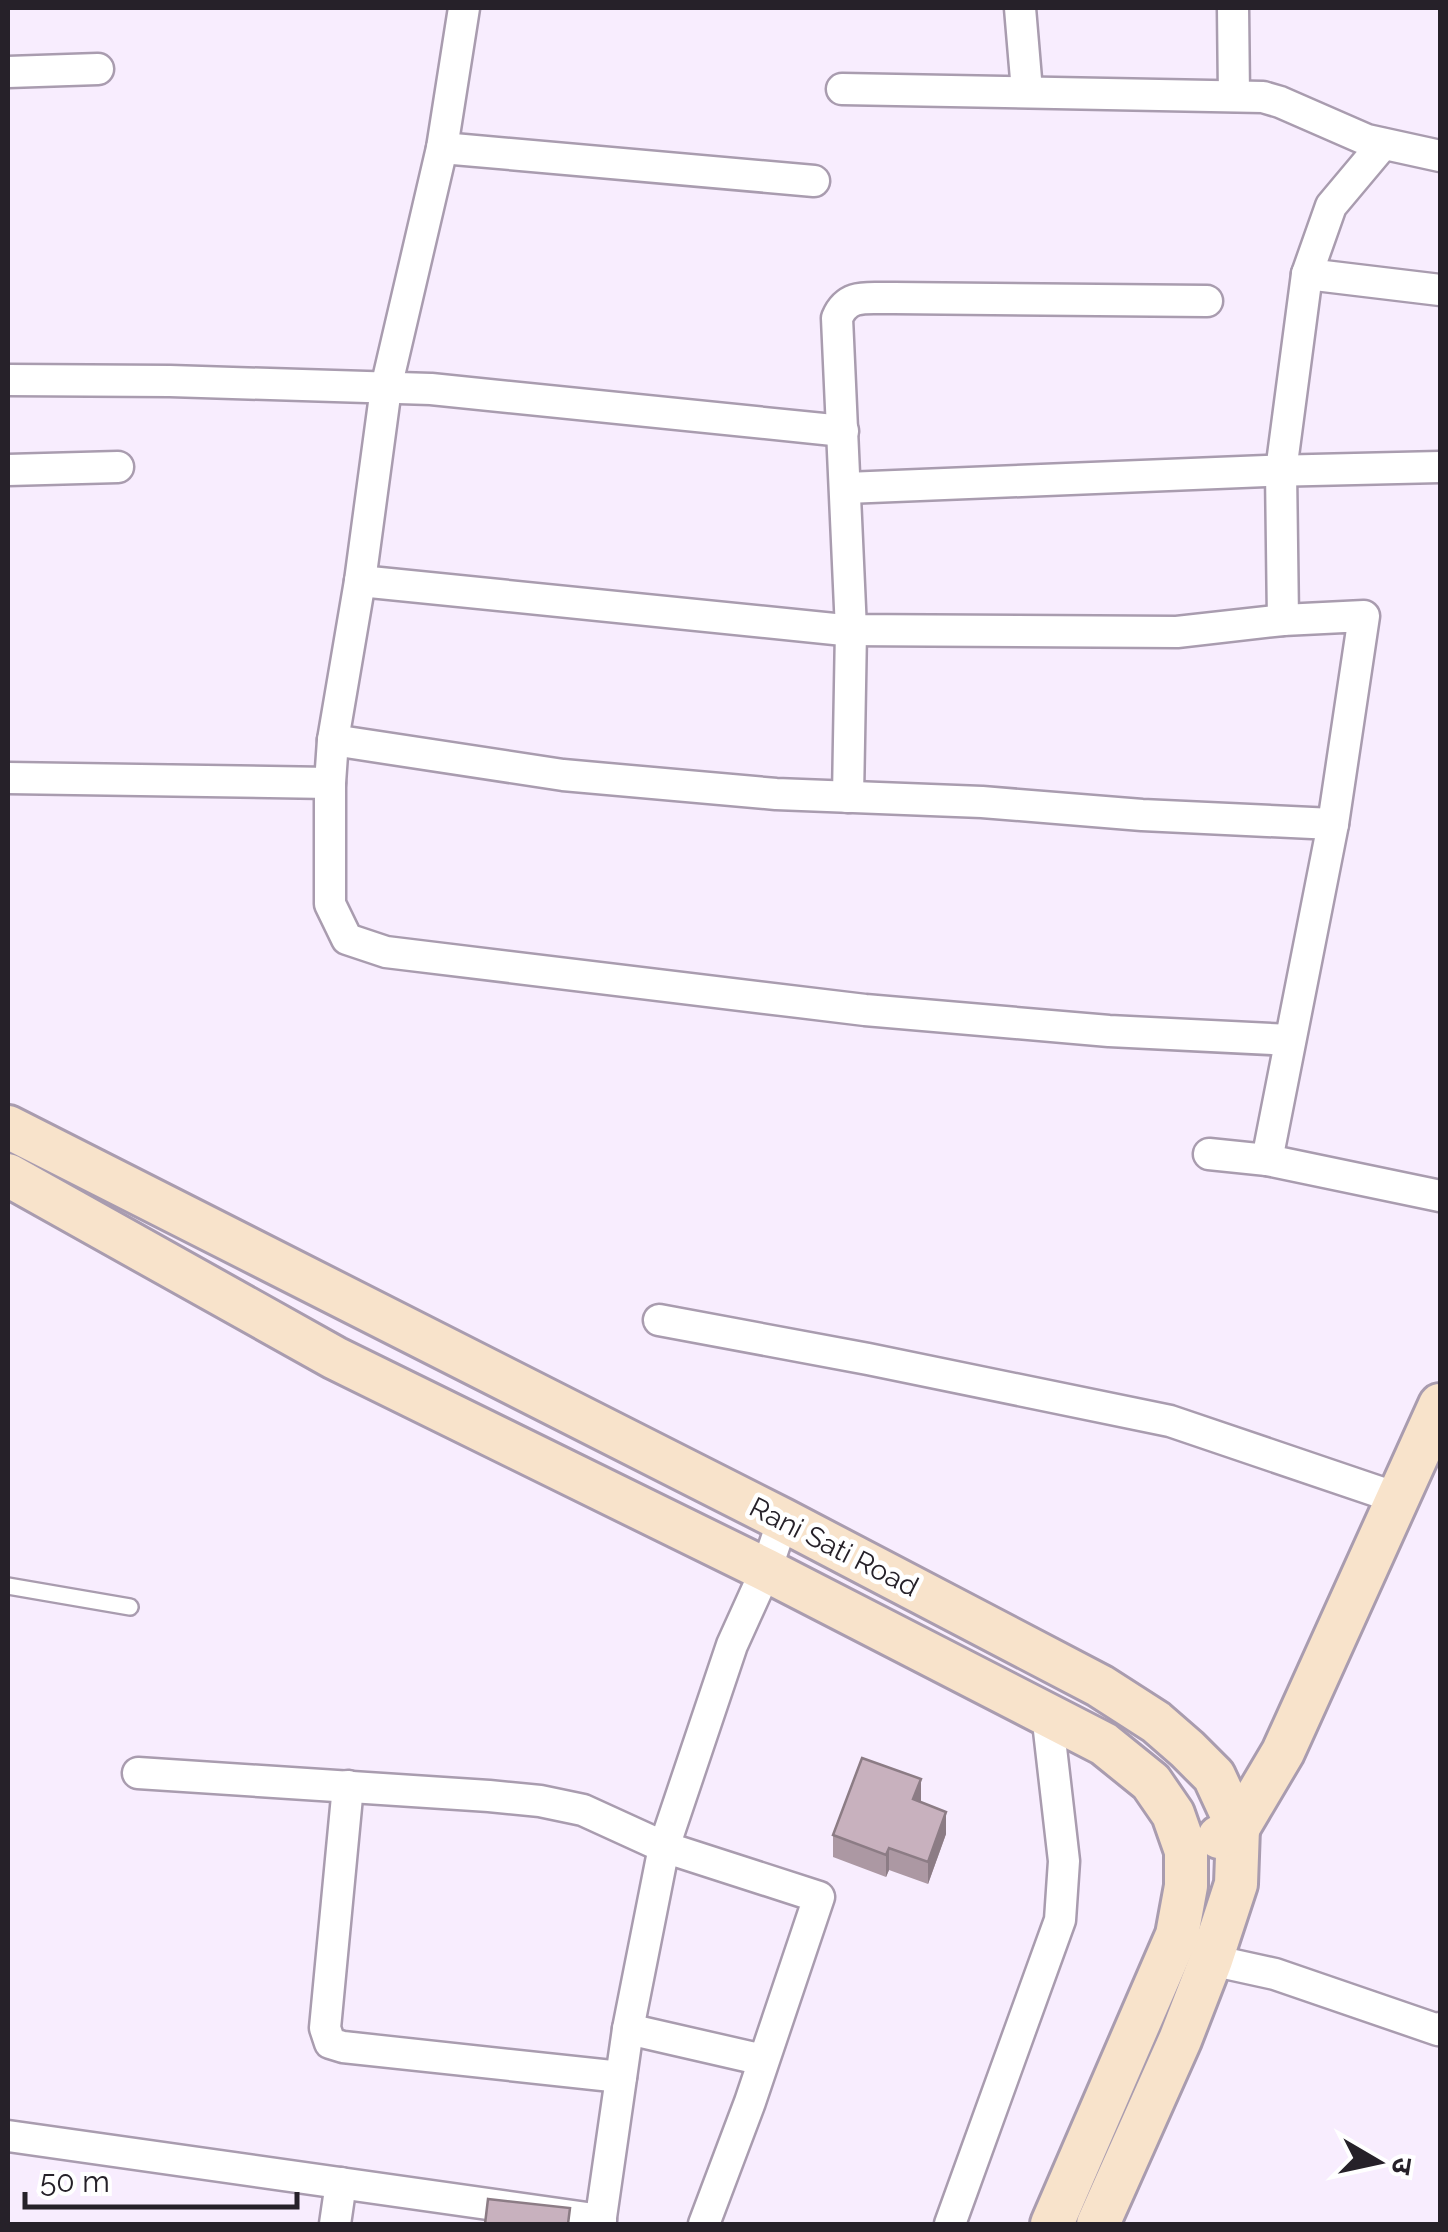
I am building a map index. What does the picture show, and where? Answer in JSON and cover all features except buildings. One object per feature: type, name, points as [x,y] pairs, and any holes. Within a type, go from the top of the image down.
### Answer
[{"type":"street","points":[[464,8],[442,148],[386,388],[360,581],[333,740],[330,904],[347,940],[386,952],[865,1010],[1109,1031],[1290,1040]]},
{"type":"street","points":[[1020,8],[1027,91]]},
{"type":"street","points":[[1233,8],[1234,96]]},
{"type":"street","points":[[8,72],[98,68]]},
{"type":"street","points":[[842,89],[1263,97],[1367,140],[1440,156]]},
{"type":"street","points":[[1283,620],[1282,471],[1307,274],[1331,206],[1382,144]]},
{"type":"street","points":[[442,148],[814,181]]},
{"type":"street","points":[[1307,274],[1440,290]]},
{"type":"street","points":[[848,797],[851,630],[836,318],[842,307],[850,300],[1206,301]]},
{"type":"street","points":[[8,380],[431,389],[842,431]]},
{"type":"street","points":[[8,470],[118,467]]},
{"type":"street","points":[[846,488],[1440,467]]},
{"type":"street","points":[[360,581],[851,630],[1177,632],[1364,616],[1333,824],[1268,1160]]},
{"type":"street","points":[[333,740],[563,775],[776,794],[982,802],[1333,824]]},
{"type":"street","points":[[8,778],[330,783]]},
{"type":"street","name":"Rani Sati Road","points":[[8,1127],[783,1520],[1100,1686],[1156,1722],[1214,1776],[1238,1828],[1236,1884],[1180,2040],[1098,2224]]},
{"type":"street","points":[[1208,1154],[1268,1160],[1440,1196]]},
{"type":"street","points":[[8,1175],[335,1358],[1047,1713],[1104,1744],[1151,1782],[1173,1814],[1186,1850],[1186,1886],[1177,1935],[1052,2224]]},
{"type":"street","points":[[659,1320],[1170,1422],[1400,1498]]},
{"type":"street","points":[[1186,1850],[1238,1828],[1283,1752],[1440,1405]]},
{"type":"street","points":[[8,2136],[600,2222],[628,2029],[664,1847],[732,1645],[766,1570],[783,1520]]},
{"type":"street","points":[[950,2224],[1060,1920],[1064,1861],[1047,1713]]},
{"type":"street","points":[[138,1772],[540,1802],[583,1810],[664,1847],[819,1897],[704,2224]]},
{"type":"street","points":[[348,1786],[324,2028],[330,2043],[621,2078]]},
{"type":"street","points":[[1211,1960],[1275,1974],[1440,2028]]},
{"type":"street","points":[[628,2029],[764,2060]]},
{"type":"street","points":[[335,2224],[341,2183]]},
{"type":"lane","points":[[8,1586],[130,1607]]}]
